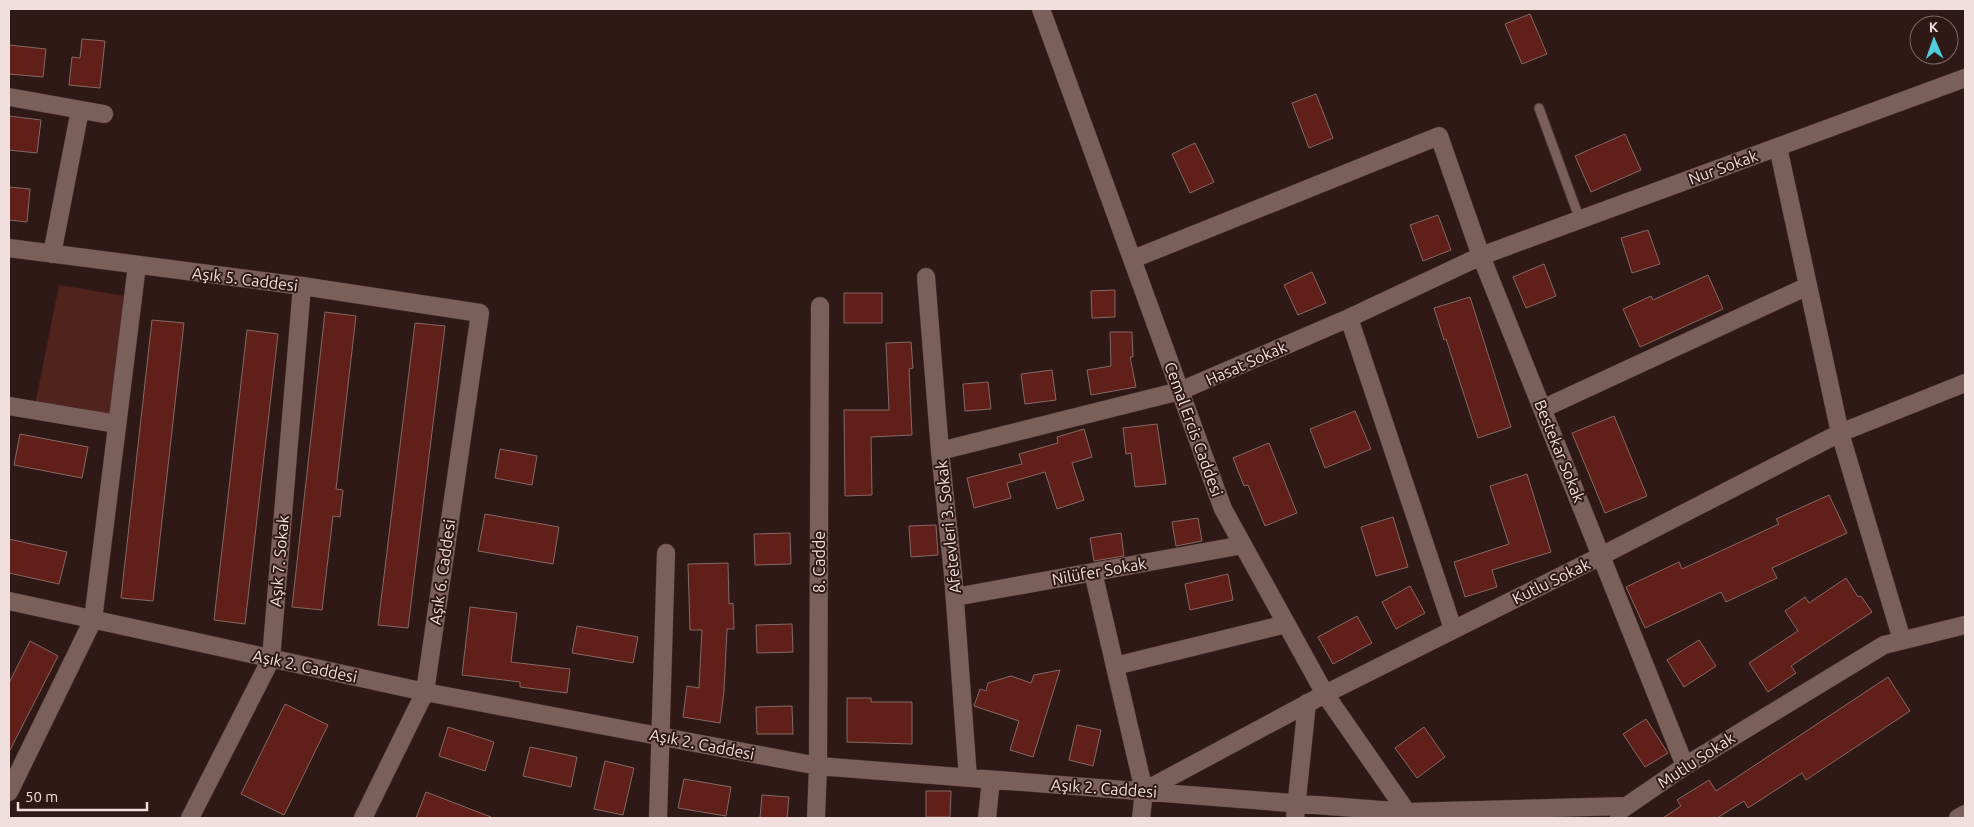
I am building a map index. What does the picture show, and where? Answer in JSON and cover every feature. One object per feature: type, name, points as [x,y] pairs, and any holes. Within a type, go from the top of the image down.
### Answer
[{"type":"street","name":"Cemal Ercis Caddesi","points":[[1040,9],[1223,509],[1325,694],[1408,815]]},
{"type":"street","name":"Nur Sokak","points":[[1481,256],[1965,78]]},
{"type":"street","points":[[9,96],[104,114]]},
{"type":"street","points":[[52,254],[80,110]]},
{"type":"street","name":"Bestekar Sokak","points":[[1133,259],[1439,136],[1481,256],[1685,766]]},
{"type":"street","points":[[1778,146],[1840,434],[1902,640]]},
{"type":"street","name":"Aşık 5. Caddesi","points":[[9,248],[302,286],[480,313]]},
{"type":"street","name":"Hasat Sokak","points":[[940,451],[1180,391],[1349,318],[1481,256]]},
{"type":"street","points":[[9,792],[94,620],[137,265]]},
{"type":"street","name":"Afetevleri 3. Sokak","points":[[926,277],[940,451],[955,597],[968,778]]},
{"type":"street","name":"Aşık 7. Sokak","points":[[190,818],[271,659],[302,286]]},
{"type":"street","points":[[1542,408],[1808,286]]},
{"type":"street","name":"8. Cadde","points":[[816,818],[818,766],[820,306]]},
{"type":"street","name":"Aşık 6. Caddesi","points":[[363,818],[425,692],[480,313]]},
{"type":"street","points":[[1349,318],[1453,629]]},
{"type":"street","name":"Kutlu Sokak","points":[[1144,791],[1307,703],[1840,434],[1965,383]]},
{"type":"street","points":[[9,406],[117,424]]},
{"type":"street","name":"Nilüfer Sokak","points":[[955,597],[1243,545]]},
{"type":"street","points":[[658,818],[666,553]]},
{"type":"street","points":[[1093,572],[1144,791],[1141,818]]},
{"type":"street","name":"Aşık 2. Caddesi","points":[[9,601],[425,692],[818,766],[1144,791],[1296,811],[1408,815]]},
{"type":"street","points":[[1115,666],[1286,624]]},
{"type":"street","name":"Mutlu Sokak","points":[[1609,818],[1685,766],[1884,645],[1965,625]]},
{"type":"street","points":[[1296,811],[1307,703]]},
{"type":"street","points":[[987,818],[991,780]]},
{"type":"street","points":[[1408,815],[1627,806]]},
{"type":"street","points":[[1958,818],[1965,814]]},
{"type":"lane","points":[[1539,108],[1580,220]]},
{"type":"shaded area","points":[[59,285],[131,297],[120,428],[34,410]]},
{"type":"building","points":[[1530,14],[1547,54],[1522,64],[1505,24]]},
{"type":"building","points":[[82,39],[105,41],[100,88],[69,85],[72,57],[80,58]]},
{"type":"building","points":[[9,45],[46,49],[43,77],[9,74]]},
{"type":"building","points":[[1316,94],[1333,138],[1309,148],[1292,103]]},
{"type":"building","points":[[9,116],[41,120],[37,153],[9,150]]},
{"type":"building","points":[[1625,134],[1641,170],[1591,192],[1575,156]]},
{"type":"building","points":[[1195,143],[1214,182],[1190,193],[1172,154]]},
{"type":"building","points":[[9,187],[30,189],[27,222],[9,220]]},
{"type":"building","points":[[1438,215],[1451,250],[1423,261],[1410,225]]},
{"type":"building","points":[[1648,230],[1660,264],[1632,273],[1621,238]]},
{"type":"building","points":[[1544,264],[1556,296],[1526,308],[1513,277]]},
{"type":"building","points":[[1312,272],[1326,303],[1298,315],[1284,285]]},
{"type":"building","points":[[1708,275],[1723,309],[1640,347],[1623,309],[1651,296],[1653,300]]},
{"type":"building","points":[[1115,290],[1115,317],[1092,318],[1091,291]]},
{"type":"building","points":[[844,293],[882,293],[882,323],[844,323]]},
{"type":"building","points":[[1470,297],[1511,427],[1478,438],[1434,308]]},
{"type":"building","points":[[325,312],[356,316],[336,489],[343,490],[340,517],[333,516],[322,610],[292,607]]},
{"type":"building","points":[[152,320],[184,323],[153,601],[121,598]]},
{"type":"building","points":[[415,323],[445,326],[408,628],[378,625]]},
{"type":"building","points":[[247,330],[278,334],[245,624],[214,620]]},
{"type":"building","points":[[1110,332],[1132,332],[1133,357],[1130,357],[1136,387],[1091,395],[1087,370],[1111,366]]},
{"type":"building","points":[[911,342],[913,368],[909,369],[912,435],[871,437],[872,495],[845,496],[844,410],[889,410],[886,343]]},
{"type":"building","points":[[1052,370],[1056,400],[1025,404],[1021,374]]},
{"type":"building","points":[[988,382],[991,409],[965,411],[963,384]]},
{"type":"building","points":[[1355,411],[1371,449],[1325,468],[1310,429]]},
{"type":"building","points":[[1614,416],[1647,496],[1605,513],[1572,433]]},
{"type":"building","points":[[1157,424],[1166,484],[1135,487],[1131,453],[1126,454],[1123,428]]},
{"type":"building","points":[[1084,429],[1092,457],[1072,463],[1084,500],[1057,509],[1045,472],[1007,483],[1011,498],[974,508],[967,478],[1022,464],[1019,454],[1058,443],[1057,437]]},
{"type":"building","points":[[20,434],[88,447],[82,478],[14,465]]},
{"type":"building","points":[[1269,443],[1297,513],[1265,526],[1248,485],[1244,486],[1233,458]]},
{"type":"building","points":[[500,449],[537,456],[532,485],[495,478]]},
{"type":"building","points":[[1527,474],[1551,552],[1492,570],[1497,587],[1465,597],[1454,562],[1509,544],[1490,486]]},
{"type":"building","points":[[1829,495],[1847,533],[1772,568],[1777,578],[1726,602],[1721,592],[1645,628],[1626,587],[1679,562],[1682,569],[1779,524],[1776,519]]},
{"type":"building","points":[[485,514],[559,527],[553,564],[478,551]]},
{"type":"building","points":[[1393,517],[1408,567],[1376,576],[1361,527]]},
{"type":"building","points":[[1198,518],[1202,541],[1176,546],[1172,522]]},
{"type":"building","points":[[936,525],[938,555],[911,557],[909,526]]},
{"type":"building","points":[[790,533],[791,564],[755,565],[754,534]]},
{"type":"building","points":[[1121,533],[1124,556],[1094,561],[1090,538]]},
{"type":"building","points":[[9,539],[67,552],[59,584],[9,573]]},
{"type":"building","points":[[728,563],[729,604],[733,603],[734,629],[727,629],[724,691],[720,723],[683,717],[687,686],[699,688],[702,630],[690,630],[688,564]]},
{"type":"building","points":[[1228,574],[1233,600],[1190,610],[1185,584]]},
{"type":"building","points":[[1846,578],[1858,597],[1861,596],[1872,612],[1791,666],[1796,673],[1768,692],[1749,663],[1798,631],[1785,611],[1805,597],[1809,603]]},
{"type":"building","points":[[1410,586],[1425,613],[1396,629],[1382,602]]},
{"type":"building","points":[[470,607],[517,613],[511,662],[570,669],[567,693],[520,687],[520,682],[462,675]]},
{"type":"building","points":[[1357,616],[1372,643],[1333,664],[1318,637]]},
{"type":"building","points":[[792,624],[793,652],[757,653],[756,625]]},
{"type":"building","points":[[577,626],[638,637],[633,663],[572,653]]},
{"type":"building","points":[[1699,640],[1716,666],[1684,687],[1667,660]]},
{"type":"building","points":[[30,641],[58,656],[9,752],[9,683]]},
{"type":"building","points":[[1060,670],[1033,757],[1010,750],[1019,721],[974,706],[980,689],[986,691],[988,683],[1011,676],[1031,683],[1034,675]]},
{"type":"building","points":[[1888,677],[1910,711],[1806,780],[1802,773],[1748,808],[1744,801],[1717,818],[1663,818],[1681,806],[1677,800],[1709,780],[1716,791]]},
{"type":"building","points":[[847,698],[871,698],[871,702],[912,702],[912,744],[847,742]]},
{"type":"building","points":[[285,704],[328,725],[284,815],[241,794]]},
{"type":"building","points":[[792,706],[793,734],[757,734],[756,707]]},
{"type":"building","points":[[1646,719],[1668,753],[1645,767],[1623,734]]},
{"type":"building","points":[[1077,725],[1101,730],[1093,766],[1069,760]]},
{"type":"building","points":[[448,727],[494,742],[485,771],[439,756]]},
{"type":"building","points":[[1424,727],[1445,757],[1417,778],[1395,748]]},
{"type":"building","points":[[530,747],[577,757],[571,787],[523,776]]},
{"type":"building","points":[[605,761],[634,768],[623,815],[594,809]]},
{"type":"building","points":[[684,779],[731,787],[726,816],[678,808]]},
{"type":"building","points":[[926,791],[951,791],[950,817],[926,817]]},
{"type":"building","points":[[426,792],[491,817],[491,818],[416,818]]},
{"type":"building","points":[[762,795],[789,797],[787,818],[760,818]]}]
